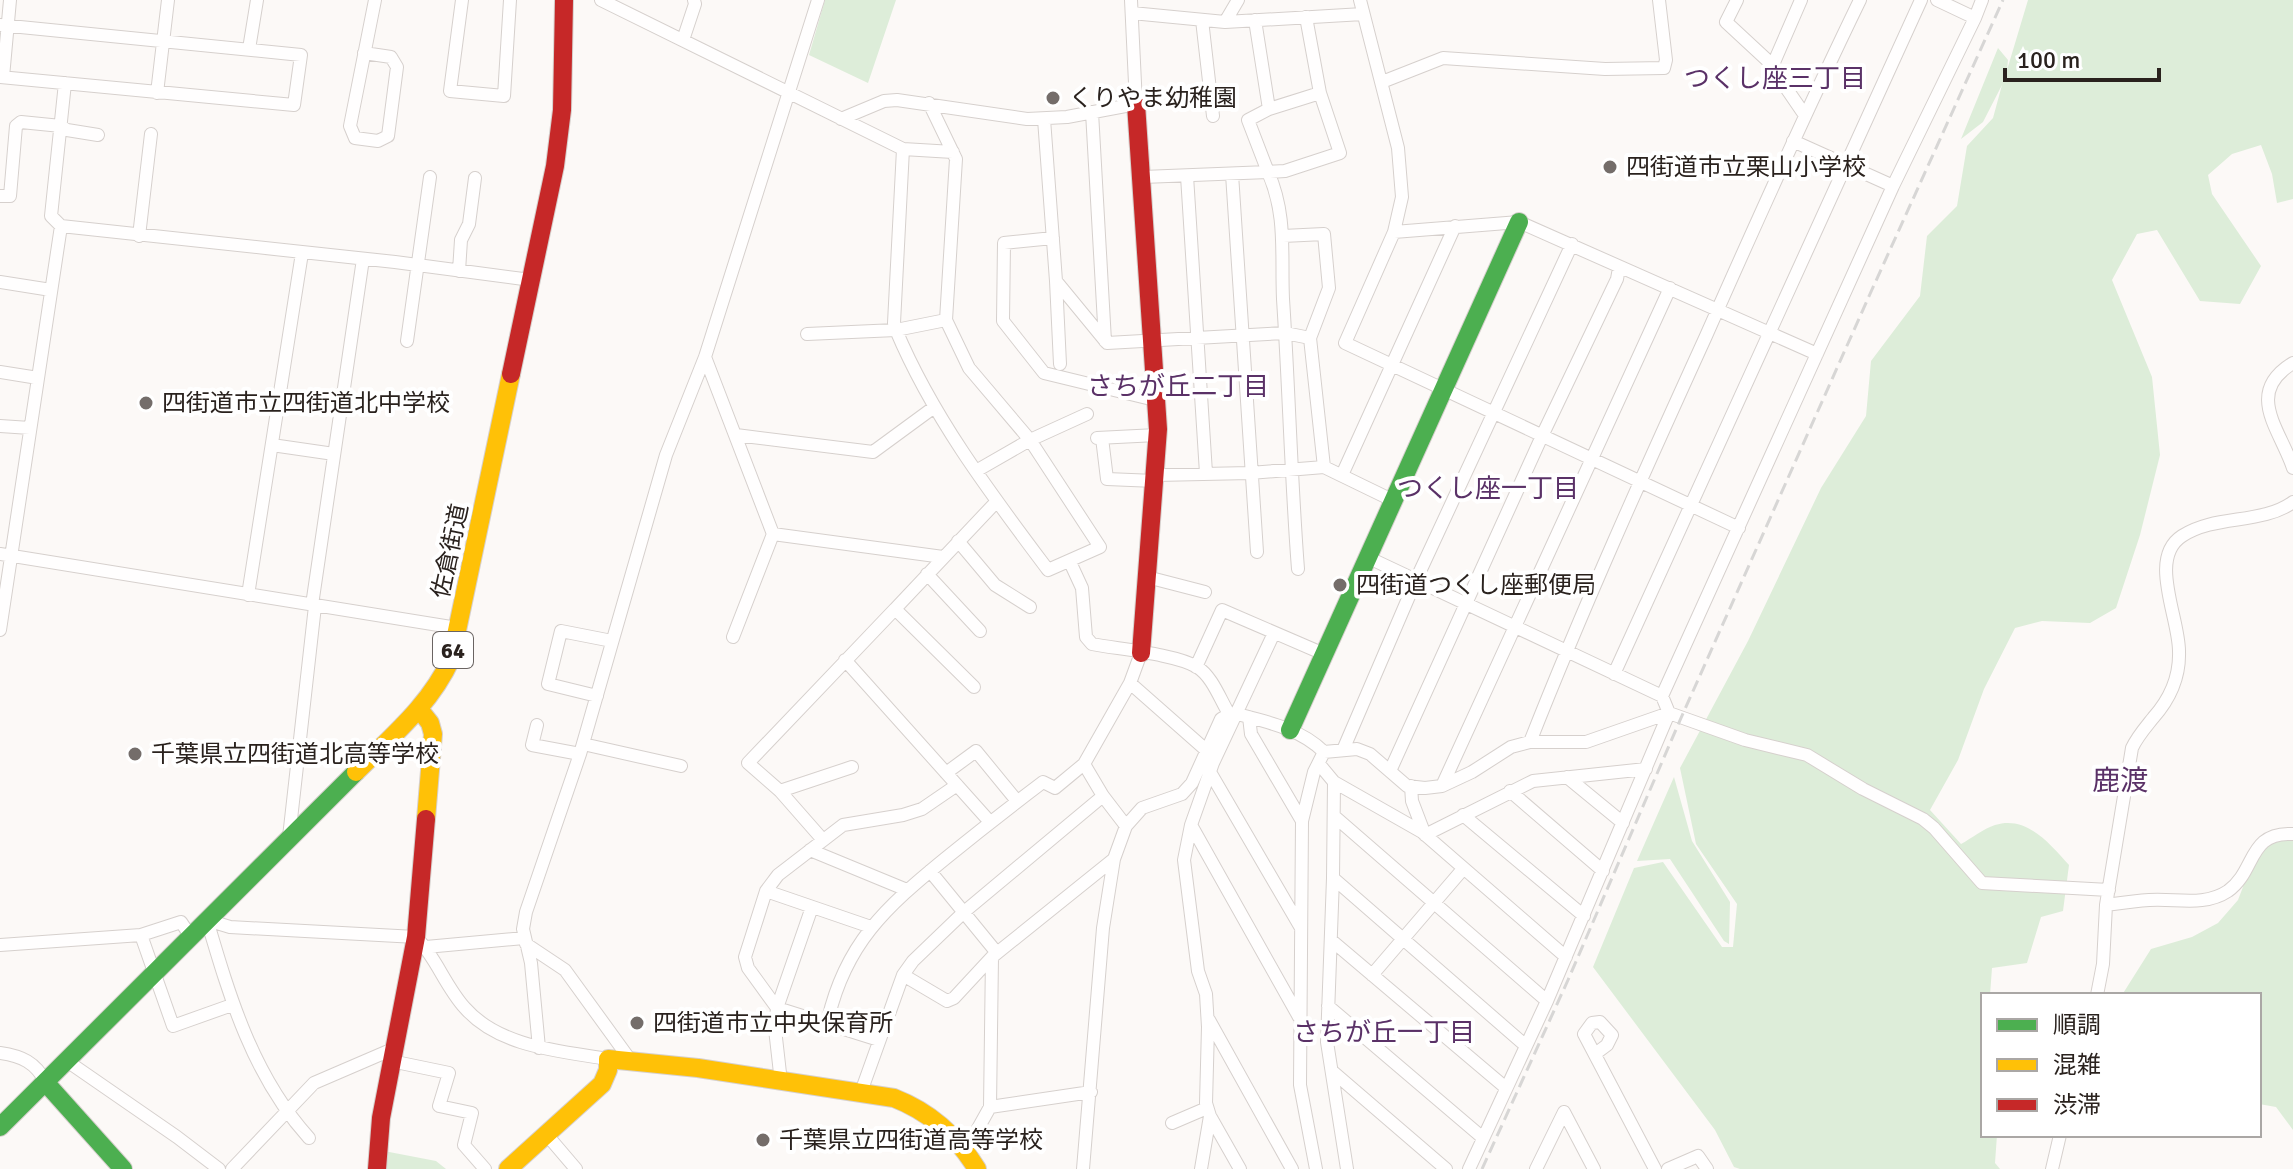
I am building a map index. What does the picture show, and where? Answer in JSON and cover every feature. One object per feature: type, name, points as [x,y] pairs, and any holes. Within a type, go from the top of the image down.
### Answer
[{"type":"street","points":[[4,25],[301,55],[294,105],[1,77],[4,25],[10,0]]},
{"type":"street","points":[[157,93],[168,0]]},
{"type":"street","points":[[249,49],[257,0]]},
{"type":"street","points":[[364,53],[391,57],[397,67],[388,136],[378,141],[355,138],[350,126],[364,53],[375,0]]},
{"type":"street","points":[[462,0],[450,91],[504,96],[510,0]]},
{"type":"street","name":"佐倉街道","points":[[0,1127],[419,709],[446,673],[561,137],[564,0]]},
{"type":"street","points":[[601,0],[903,149],[953,152]]},
{"type":"street","points":[[683,40],[694,0]]},
{"type":"street","points":[[539,1048],[531,963],[523,929],[526,912],[581,749],[666,455],[705,357],[818,0]]},
{"type":"street","points":[[1225,22],[1238,0]]},
{"type":"street","points":[[1360,0],[1402,174],[1402,197],[1394,232],[1345,343],[1739,528]]},
{"type":"street","points":[[1382,82],[1443,58],[1591,68],[1664,68],[1666,60],[1659,0]]},
{"type":"street","points":[[1737,0],[1726,22],[1772,67],[1804,114]]},
{"type":"street","points":[[1772,67],[1801,0]]},
{"type":"street","points":[[1530,742],[1640,481],[1804,114],[1860,0]]},
{"type":"street","points":[[1614,674],[1921,0]]},
{"type":"street","points":[[1937,0],[1975,18]]},
{"type":"street","points":[[1662,696],[1893,186],[1982,0]]},
{"type":"street","points":[[827,1024],[838,982],[871,927],[907,890],[1017,801],[1043,782],[1055,788],[1084,764],[1130,683],[1141,653],[1157,435],[1131,6],[1225,22],[1363,14]]},
{"type":"street","points":[[1143,177],[1285,171],[1340,153],[1320,93],[1306,17]]},
{"type":"street","points":[[1202,20],[1213,116]]},
{"type":"street","points":[[1255,20],[1269,109]]},
{"type":"street","points":[[65,83],[51,216],[61,226],[531,280]]},
{"type":"street","points":[[1298,569],[1291,470],[1283,236],[1278,195],[1248,120],[1269,109],[1320,93]]},
{"type":"street","points":[[841,119],[884,101],[929,103],[1027,119],[1136,104]]},
{"type":"street","points":[[903,149],[896,330],[933,408],[1048,570],[1070,562],[1100,547],[1030,440],[969,368],[946,320],[956,159],[929,103]]},
{"type":"street","points":[[1092,112],[1105,341]]},
{"type":"street","points":[[1044,119],[1060,364]]},
{"type":"street","points":[[0,124],[16,126],[21,122],[61,126],[67,130],[98,135]]},
{"type":"street","points":[[0,196],[10,196],[16,126]]},
{"type":"street","points":[[139,236],[151,134]]},
{"type":"street","points":[[1793,141],[1893,186]]},
{"type":"street","points":[[1232,174],[1257,552]]},
{"type":"street","points":[[1187,176],[1206,473]]},
{"type":"street","points":[[407,341],[430,177]]},
{"type":"street","points":[[459,271],[461,240],[469,224],[475,178]]},
{"type":"street","points":[[1394,232],[1519,222],[1817,354]]},
{"type":"street","points":[[1290,730],[1519,222]]},
{"type":"street","points":[[0,630],[6,556],[30,428],[61,226]]},
{"type":"street","points":[[1342,475],[1455,226]]},
{"type":"street","points":[[1283,236],[1324,234],[1329,288],[1310,338],[1324,467]]},
{"type":"street","points":[[1053,238],[1004,243],[1003,321],[1008,330],[1044,373],[1155,400]]},
{"type":"street","points":[[1343,750],[1416,580],[1572,244]]},
{"type":"street","points":[[248,595],[302,253]]},
{"type":"street","points":[[289,839],[313,605],[363,259]]},
{"type":"street","points":[[1390,771],[1617,279],[1619,268]]},
{"type":"street","points":[[1056,281],[1107,343],[1285,333],[1310,338]]},
{"type":"street","points":[[0,282],[51,290]]},
{"type":"street","points":[[1442,786],[1670,288]]},
{"type":"street","points":[[807,334],[896,330],[946,320]]},
{"type":"street","points":[[705,357],[773,534],[733,637]]},
{"type":"street","points":[[2293,363],[2274,378],[2267,395],[2271,419],[2293,468]]},
{"type":"street","points":[[0,372],[38,378]]},
{"type":"street","points":[[279,396],[341,406]]},
{"type":"street","points":[[736,435],[873,452],[933,408]]},
{"type":"street","points":[[976,471],[1030,440],[1087,414]]},
{"type":"street","points":[[0,426],[30,428]]},
{"type":"street","points":[[1157,435],[1098,438],[1107,479],[1324,467],[1392,500]]},
{"type":"street","points":[[272,445],[334,454]]},
{"type":"street","points":[[823,840],[780,791],[748,763],[997,501]]},
{"type":"street","points":[[2097,993],[2103,964],[2106,905],[2132,748],[2163,706],[2178,675],[2179,636],[2165,568],[2166,555],[2181,536],[2206,524],[2278,511],[2293,502]]},
{"type":"street","points":[[773,534],[943,557]]},
{"type":"street","points":[[958,541],[995,585],[1030,607]]},
{"type":"street","points":[[6,556],[457,628]]},
{"type":"street","points":[[1367,557],[1662,696],[1669,713],[1547,1001],[1469,1169]]},
{"type":"street","points":[[1070,562],[1082,588],[1086,637],[1092,644],[1151,653],[1196,667],[1238,715],[1302,821]]},
{"type":"street","points":[[927,574],[980,631]]},
{"type":"street","points":[[1147,577],[1205,592]]},
{"type":"street","points":[[895,609],[974,687]]},
{"type":"street","points":[[1196,667],[1222,610],[1324,654]]},
{"type":"street","points":[[597,696],[548,684],[561,631],[612,641]]},
{"type":"street","points":[[1201,1169],[1209,1112],[1206,994],[1198,971],[1184,860],[1191,825],[1210,772],[1274,633]]},
{"type":"street","points":[[845,660],[990,822]]},
{"type":"street","points":[[1130,683],[1206,750]]},
{"type":"street","points":[[377,1169],[381,1118],[392,1055],[421,942],[433,734],[430,723],[419,709]]},
{"type":"street","points":[[1316,1169],[1300,1085],[1302,821],[1314,772],[1321,758],[1343,750],[1357,749],[1370,754],[1411,786],[1442,786],[1472,772],[1511,747],[1530,742],[1586,742],[1669,713],[1745,740],[1807,755],[1863,789],[1923,819],[1982,883],[2109,890]]},
{"type":"street","points":[[1083,1169],[1103,928],[1114,859],[1126,826],[1142,808],[1182,794],[1192,783],[1221,719],[1238,715],[1311,739],[1334,782],[1327,1042],[1347,1169]]},
{"type":"street","points":[[537,725],[532,745],[581,749],[681,766]]},
{"type":"street","points":[[946,773],[976,751],[1017,801]]},
{"type":"street","points":[[1084,764],[1126,826]]},
{"type":"street","points":[[780,791],[852,767]]},
{"type":"street","points":[[1425,835],[1533,781],[1646,769]]},
{"type":"street","points":[[1210,772],[1301,929]]},
{"type":"street","points":[[1567,777],[1623,823]]},
{"type":"street","points":[[1334,782],[1425,835],[1566,957]]},
{"type":"street","points":[[879,1040],[777,1008],[748,968],[745,957],[766,891],[778,875],[843,825],[922,809],[957,785]]},
{"type":"street","points":[[1411,786],[1412,801],[1425,835]]},
{"type":"street","points":[[1510,791],[1603,871]]},
{"type":"street","points":[[861,1092],[903,975],[913,961],[964,912],[1103,796]]},
{"type":"street","points":[[1463,815],[1584,916]]},
{"type":"street","points":[[1334,816],[1547,1001]]},
{"type":"street","points":[[1191,825],[1300,1019]]},
{"type":"street","points":[[2106,905],[2151,900],[2204,900],[2228,890],[2265,839],[2280,833],[2293,834]]},
{"type":"street","points":[[810,850],[907,890]]},
{"type":"street","points":[[903,975],[947,1001],[954,998],[995,955],[1114,859]]},
{"type":"street","points":[[1372,975],[1463,869]]},
{"type":"street","points":[[930,871],[995,955],[990,1107],[966,1150]]},
{"type":"street","points":[[1333,878],[1526,1046]]},
{"type":"street","points":[[766,891],[871,927]]},
{"type":"street","points":[[781,1082],[775,1029],[777,1008],[812,907]]},
{"type":"street","points":[[207,920],[230,927],[421,942],[525,941],[565,970],[631,1061]]},
{"type":"street","points":[[207,920],[232,1005],[250,1046],[285,1111],[309,1138]]},
{"type":"street","points":[[0,945],[141,935],[181,922],[191,937]]},
{"type":"street","points":[[141,935],[173,1026],[232,1005]]},
{"type":"street","points":[[1331,940],[1506,1088]]},
{"type":"street","points":[[421,942],[442,979],[466,1010],[496,1031],[539,1048],[861,1092],[915,1105],[934,1118],[966,1150],[977,1169]]},
{"type":"street","points":[[1328,1006],[1483,1138]]},
{"type":"street","points":[[1207,1017],[1292,1169]]},
{"type":"street","points":[[0,1053],[30,1062],[40,1071],[46,1083],[123,1169]]},
{"type":"street","points":[[1595,1054],[1655,1169]]},
{"type":"street","points":[[232,1169],[314,1083],[392,1055],[449,1073],[439,1106],[472,1113],[464,1145],[485,1169]]},
{"type":"street","points":[[508,1169],[602,1084],[608,1070],[608,1059]]},
{"type":"street","points":[[67,1061],[219,1169]]},
{"type":"street","points":[[1332,1071],[1446,1169]]},
{"type":"street","points":[[990,1107],[1091,1092]]},
{"type":"street","points":[[1172,1123],[1209,1112]]},
{"type":"street","points":[[1209,1112],[1240,1169]]},
{"type":"street","points":[[1536,1169],[1564,1112],[1594,1169]]},
{"type":"street","points":[[547,1135],[576,1169]]},
{"type":"street","points":[[2052,1169],[2060,1137]]},
{"type":"street","points":[[1668,1169],[1698,1156],[1707,1169]]},
{"type":"green space","points":[[825,0],[896,0],[868,83],[809,55]]},
{"type":"green space","points":[[2028,0],[2293,0],[2293,199],[2277,203],[2272,174],[2261,145],[2232,154],[2208,175],[2212,194],[2261,266],[2240,304],[2200,301],[2157,230],[2137,234],[2112,280],[2152,377],[2160,455],[2140,535],[2116,608],[2090,623],[2042,621],[2015,628],[1984,689],[1958,760],[1930,810],[1961,844],[1995,825],[2017,824],[2037,833],[2069,865],[2063,911],[2041,917],[2027,963],[1992,968],[1990,993],[1981,993],[1981,1137],[1997,1137],[1995,1163],[2000,1169],[1740,1169],[1734,1167],[1715,1130],[1593,967],[1634,868],[1663,862],[1722,947],[1733,947],[1737,904],[1696,844],[1680,768],[1748,641],[1821,488],[1866,416],[1871,361],[1920,296],[1927,236],[1957,206],[1967,146],[1993,118],[2002,85],[1983,122],[1961,139],[1998,48],[2008,60],[2007,70]]},
{"type":"green space","points":[[1674,777],[1692,841],[1730,902],[1729,944],[1670,859],[1637,861]]},
{"type":"green space","points":[[2275,829],[2293,829],[2293,1130],[2276,1107],[2261,1104],[2261,993],[2123,993],[2151,949],[2192,937],[2218,923],[2238,900],[2254,858]]},
{"type":"green space","points":[[384,1151],[436,1161],[446,1169],[382,1169]]},
{"type":"railway","points":[[1482,1169],[2003,0]]},
{"type":"traffic: fast","points":[[1290,730],[1519,222]]},
{"type":"traffic: fast","points":[[0,1127],[356,772]]},
{"type":"traffic: fast","points":[[46,1083],[123,1169]]},
{"type":"traffic: slow","points":[[356,772],[421,706],[451,659],[511,374]]},
{"type":"traffic: slow","points":[[419,709],[430,723],[433,734],[426,819]]},
{"type":"traffic: slow","points":[[508,1169],[602,1084],[608,1070],[608,1059],[698,1068],[894,1098],[942,1126],[977,1169]]},
{"type":"traffic: jam","points":[[511,374],[555,166],[562,110],[564,0]]},
{"type":"traffic: jam","points":[[1136,104],[1158,429],[1141,653]]},
{"type":"traffic: jam","points":[[377,1169],[381,1118],[416,937],[426,819]]},
{"type":"place","name":"くりやま幼稚園","points":[[1053,98]]},
{"type":"place","name":"四街道市立栗山小学校","points":[[1610,167]]},
{"type":"place","name":"四街道市立四街道北中学校","points":[[146,403]]},
{"type":"place","name":"四街道つくし座郵便局","points":[[1340,585]]},
{"type":"place","name":"千葉県立四街道北高等学校","points":[[135,754]]},
{"type":"place","name":"四街道市立中央保育所","points":[[637,1023]]},
{"type":"place","name":"千葉県立四街道高等学校","points":[[763,1140]]},
{"type":"district","name":"つくし座三丁目","points":[[1775,78]]},
{"type":"district","name":"さちが丘二丁目","points":[[1178,386]]},
{"type":"district","name":"つくし座一丁目","points":[[1488,488]]},
{"type":"district","name":"鹿渡","points":[[2120,780]]},
{"type":"district","name":"さちが丘一丁目","points":[[1384,1032]]}]
